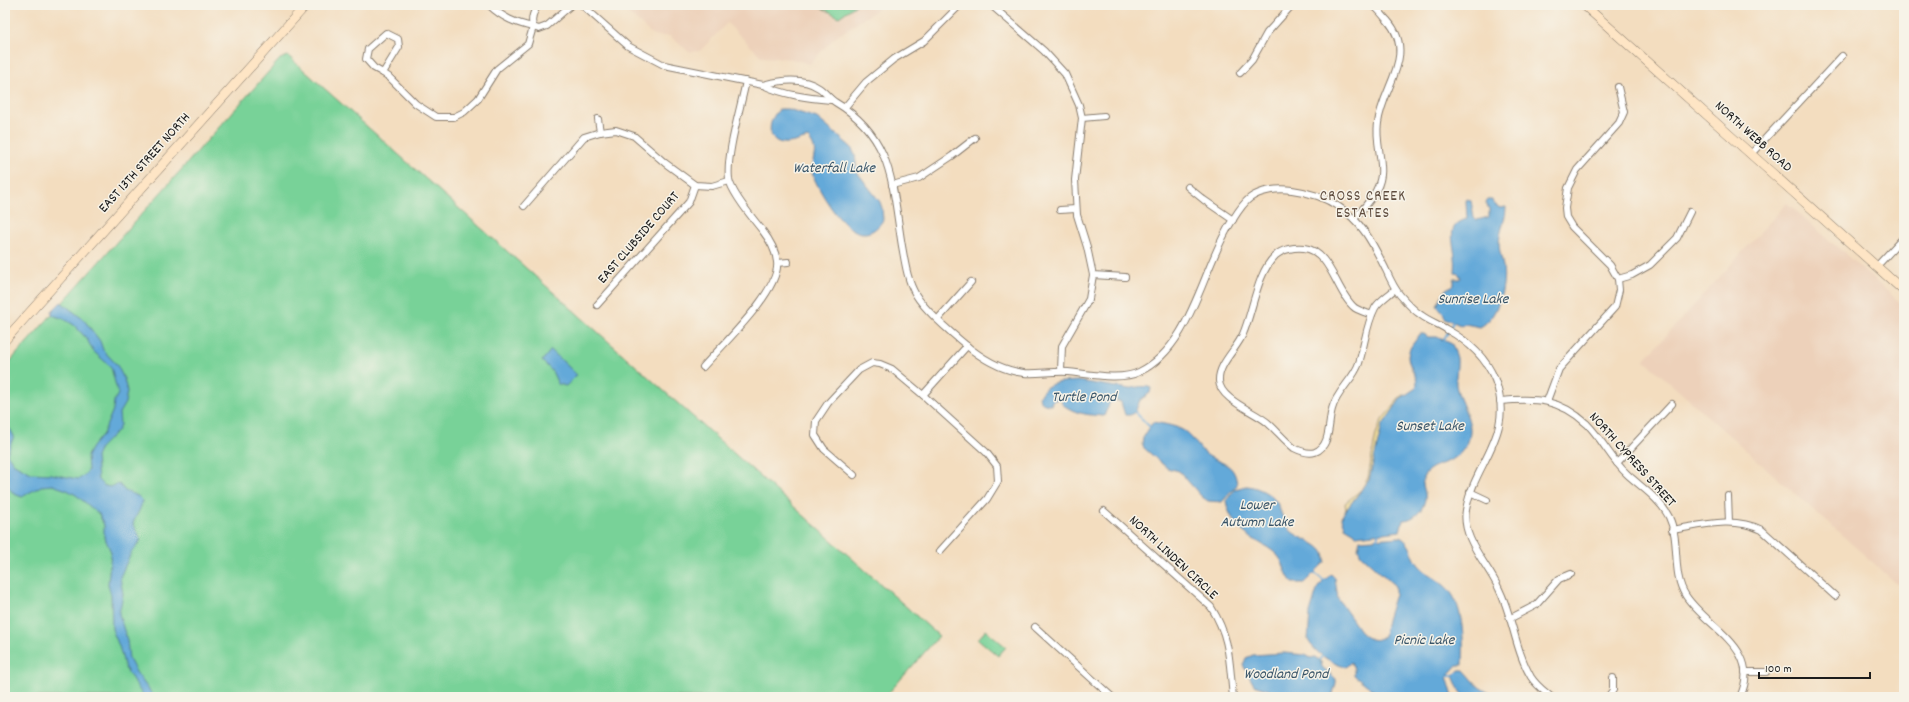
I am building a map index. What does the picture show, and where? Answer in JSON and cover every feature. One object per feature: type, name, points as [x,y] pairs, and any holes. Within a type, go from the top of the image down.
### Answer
[{"type":"main road","name":"EAST 13TH STREET NORTH","points":[[5,340],[306,5]]},
{"type":"main road","name":"NORTH WEBB ROAD","points":[[1584,5],[1904,291]]},
{"type":"street","points":[[488,5],[512,22],[539,29],[547,26],[572,5]]},
{"type":"street","points":[[383,73],[399,47],[398,39],[386,33],[368,49],[366,59],[374,68],[390,77],[416,104],[436,117],[454,117],[464,112],[478,99],[497,70],[528,44],[533,27],[531,21],[536,8],[539,5]]},
{"type":"street","points":[[582,5],[628,46],[664,65],[763,84],[777,91],[816,99],[832,100]]},
{"type":"street","points":[[845,107],[866,82],[894,59],[924,41],[960,5]]},
{"type":"street","points":[[991,5],[1044,51],[1065,74],[1079,105],[1082,118],[1075,180],[1076,209],[1093,275],[1089,299],[1062,346],[1061,371]]},
{"type":"street","points":[[1240,73],[1252,60],[1267,33],[1292,5]]},
{"type":"street","points":[[1354,219],[1375,194],[1381,175],[1377,143],[1378,123],[1384,102],[1397,71],[1400,47],[1392,26],[1372,5]]},
{"type":"street","points":[[1751,154],[1842,56]]},
{"type":"street","points":[[704,366],[765,298],[774,282],[778,263],[768,237],[746,210],[729,181],[730,153],[746,81]]},
{"type":"street","points":[[763,84],[777,81],[809,82],[820,89],[832,100],[845,107],[874,136],[888,163],[906,270],[916,295],[938,319],[967,346],[982,358],[1004,369],[1026,373],[1061,371],[1124,376],[1138,373],[1156,361],[1173,344],[1187,319],[1213,257],[1233,220],[1251,198],[1268,190],[1286,189],[1302,192],[1340,207],[1354,219],[1371,240],[1395,290],[1412,307],[1430,321],[1466,341],[1482,358],[1497,385],[1501,408],[1498,435],[1470,492],[1465,515],[1469,535],[1499,588],[1511,618],[1521,657],[1533,681],[1552,697]]},
{"type":"street","points":[[1547,402],[1559,369],[1615,306],[1619,290],[1618,279],[1610,264],[1572,227],[1566,217],[1565,208],[1568,188],[1577,170],[1619,124],[1624,112],[1618,87]]},
{"type":"street","points":[[1082,118],[1104,116]]},
{"type":"street","points":[[598,119],[600,132]]},
{"type":"street","points":[[524,206],[584,138],[600,132],[616,130],[634,136],[665,163],[695,185],[712,186],[729,181]]},
{"type":"street","points":[[892,185],[919,178],[952,156],[974,138]]},
{"type":"street","name":"EAST CLUBSIDE COURT","points":[[597,304],[689,202],[695,185]]},
{"type":"street","points":[[1188,187],[1233,220]]},
{"type":"street","points":[[1060,210],[1076,209]]},
{"type":"street","points":[[1618,279],[1632,275],[1650,265],[1677,238],[1690,212]]},
{"type":"street","points":[[1876,266],[1904,237]]},
{"type":"street","points":[[1372,316],[1355,308],[1344,295],[1330,270],[1317,253],[1305,248],[1291,248],[1275,255],[1263,274],[1243,334],[1220,373],[1219,383],[1223,392],[1232,400],[1268,422],[1295,449],[1308,453],[1316,452],[1324,445],[1329,431],[1332,408],[1359,364],[1376,306],[1395,290]]},
{"type":"street","points":[[778,263],[788,262]]},
{"type":"street","points":[[1093,275],[1125,277]]},
{"type":"street","points":[[938,319],[971,282]]},
{"type":"street","points":[[924,395],[967,346]]},
{"type":"street","points":[[854,475],[824,449],[815,434],[816,421],[828,403],[859,370],[872,363],[880,364],[892,369],[924,395],[986,452],[997,466],[998,481],[987,499],[940,551]]},
{"type":"street","name":"NORTH CYPRESS STREET","points":[[1500,401],[1518,398],[1540,399],[1563,407],[1587,424],[1617,463],[1652,495],[1669,517],[1679,578],[1685,595],[1694,606],[1735,645],[1742,659],[1745,672]]},
{"type":"street","points":[[1617,463],[1672,404]]},
{"type":"street","points":[[1470,492],[1488,500]]},
{"type":"street","points":[[1728,496],[1729,522]]},
{"type":"street","name":"NORTH LINDEN CIRCLE","points":[[1104,511],[1211,607],[1220,622],[1228,644],[1233,697]]},
{"type":"street","points":[[1672,530],[1715,522],[1749,524],[1762,530],[1835,596]]},
{"type":"street","points":[[1511,618],[1536,605],[1559,579],[1571,574]]},
{"type":"street","points":[[1035,627],[1112,697]]},
{"type":"street","points":[[1740,697],[1746,686],[1745,672],[1766,672]]},
{"type":"street","points":[[1608,697],[1613,690],[1613,678]]},
{"type":"shaded area","points":[[619,5],[884,5],[833,39],[810,64],[792,59],[762,57],[727,23],[700,51],[689,52],[670,36],[654,36]]},
{"type":"shaded area","points":[[1787,203],[1904,306],[1904,590],[1644,360]]},
{"type":"green space","points":[[817,5],[856,5],[839,17]]},
{"type":"green space","points":[[288,56],[939,636],[885,697],[5,697],[5,367],[280,59]]},
{"type":"green space","points":[[986,630],[1006,647],[998,656],[978,639]]},
{"type":"sand","points":[[1402,395],[1405,395],[1401,398],[1369,480],[1346,510],[1345,503],[1361,490],[1368,478],[1376,434],[1382,420]]},
{"type":"water","name":"Waterfall Lake","points":[[780,109],[788,109],[817,118],[851,147],[855,155],[857,172],[880,202],[882,208],[883,220],[873,230],[863,233],[853,230],[843,222],[825,199],[812,172],[814,149],[808,138],[783,143],[773,138],[770,128],[771,123],[773,117]]},
{"type":"water","name":"Sunrise Lake","points":[[1467,199],[1471,201],[1474,217],[1477,220],[1489,217],[1489,209],[1486,203],[1487,200],[1492,200],[1493,203],[1500,208],[1506,207],[1499,243],[1504,275],[1502,292],[1492,316],[1480,327],[1465,324],[1460,325],[1445,318],[1444,314],[1437,305],[1446,289],[1454,285],[1454,279],[1461,278],[1459,274],[1455,273],[1452,234],[1456,225],[1467,219]]},
{"type":"water","points":[[61,302],[84,320],[100,341],[103,350],[117,365],[124,379],[127,391],[125,403],[119,413],[120,425],[118,430],[100,448],[96,457],[98,480],[103,485],[109,487],[119,484],[125,491],[138,496],[142,500],[133,524],[141,540],[131,553],[120,577],[123,594],[119,614],[127,640],[129,659],[136,672],[154,697],[144,697],[125,668],[119,646],[112,629],[111,595],[108,584],[111,552],[104,536],[104,525],[99,514],[76,495],[52,485],[41,486],[22,497],[14,494],[5,483],[5,427],[10,429],[14,436],[7,454],[14,464],[31,473],[51,474],[78,479],[88,471],[87,456],[92,447],[103,434],[113,410],[114,401],[118,394],[111,367],[93,351],[87,339],[74,325],[64,319],[52,315],[52,311]]},
{"type":"water","name":"Sunset Lake","points":[[1420,334],[1424,334],[1428,337],[1437,337],[1452,344],[1457,358],[1456,385],[1469,423],[1469,438],[1466,446],[1452,460],[1433,467],[1425,473],[1423,478],[1425,493],[1424,503],[1416,515],[1412,518],[1403,520],[1400,531],[1356,536],[1355,533],[1345,527],[1342,518],[1343,514],[1369,480],[1382,426],[1401,398],[1416,388],[1416,379],[1410,366],[1408,356],[1410,349]]},
{"type":"water","points":[[551,350],[577,375],[566,386],[558,384],[552,371],[542,361]]},
{"type":"water","name":"Turtle Pond","points":[[1078,381],[1129,389],[1143,386],[1151,388],[1150,393],[1140,400],[1135,412],[1130,415],[1125,415],[1121,402],[1116,400],[1110,402],[1104,416],[1072,410],[1062,404],[1061,398],[1052,401],[1051,405],[1043,403],[1039,397],[1050,385],[1060,382]]},
{"type":"water","points":[[1153,422],[1172,426],[1185,431],[1207,455],[1231,468],[1234,472],[1237,485],[1222,502],[1208,501],[1202,497],[1179,471],[1167,468],[1144,448],[1142,444],[1143,438]]},
{"type":"water","name":"Lower Autumn Lake","points":[[1246,486],[1259,489],[1275,500],[1288,528],[1318,547],[1325,556],[1325,562],[1304,583],[1293,583],[1288,577],[1278,556],[1240,529],[1233,519],[1227,507],[1226,501],[1235,489]]},
{"type":"water","name":"Picnic Lake","points":[[1400,537],[1407,542],[1416,561],[1421,567],[1445,586],[1456,602],[1462,622],[1463,665],[1457,665],[1447,676],[1453,697],[1382,697],[1354,675],[1354,669],[1351,662],[1346,667],[1335,664],[1319,653],[1308,640],[1310,613],[1318,587],[1331,574],[1335,578],[1338,599],[1362,634],[1373,640],[1384,636],[1395,594],[1395,586],[1361,555],[1358,548],[1360,540]]},
{"type":"water","name":"Woodland Pond","points":[[1284,653],[1305,655],[1311,658],[1315,657],[1321,662],[1322,667],[1336,679],[1332,697],[1277,697],[1269,690],[1254,685],[1243,665],[1246,658],[1253,655]]},
{"type":"water","points":[[1459,670],[1464,670],[1479,687],[1496,697],[1465,697],[1460,692],[1453,676]]},
{"type":"waterway","points":[[1444,340],[1453,322]]},
{"type":"waterway","points":[[1135,412],[1150,427]]},
{"type":"waterway","points":[[1378,534],[1378,539]]},
{"type":"waterway","points":[[1315,573],[1324,581]]},
{"type":"waterway","points":[[1319,660],[1323,655]]},
{"type":"waterway","points":[[1447,676],[1453,676]]},
{"type":"district","name":"CROSS CREEK ESTATES","points":[[1363,206]]}]
